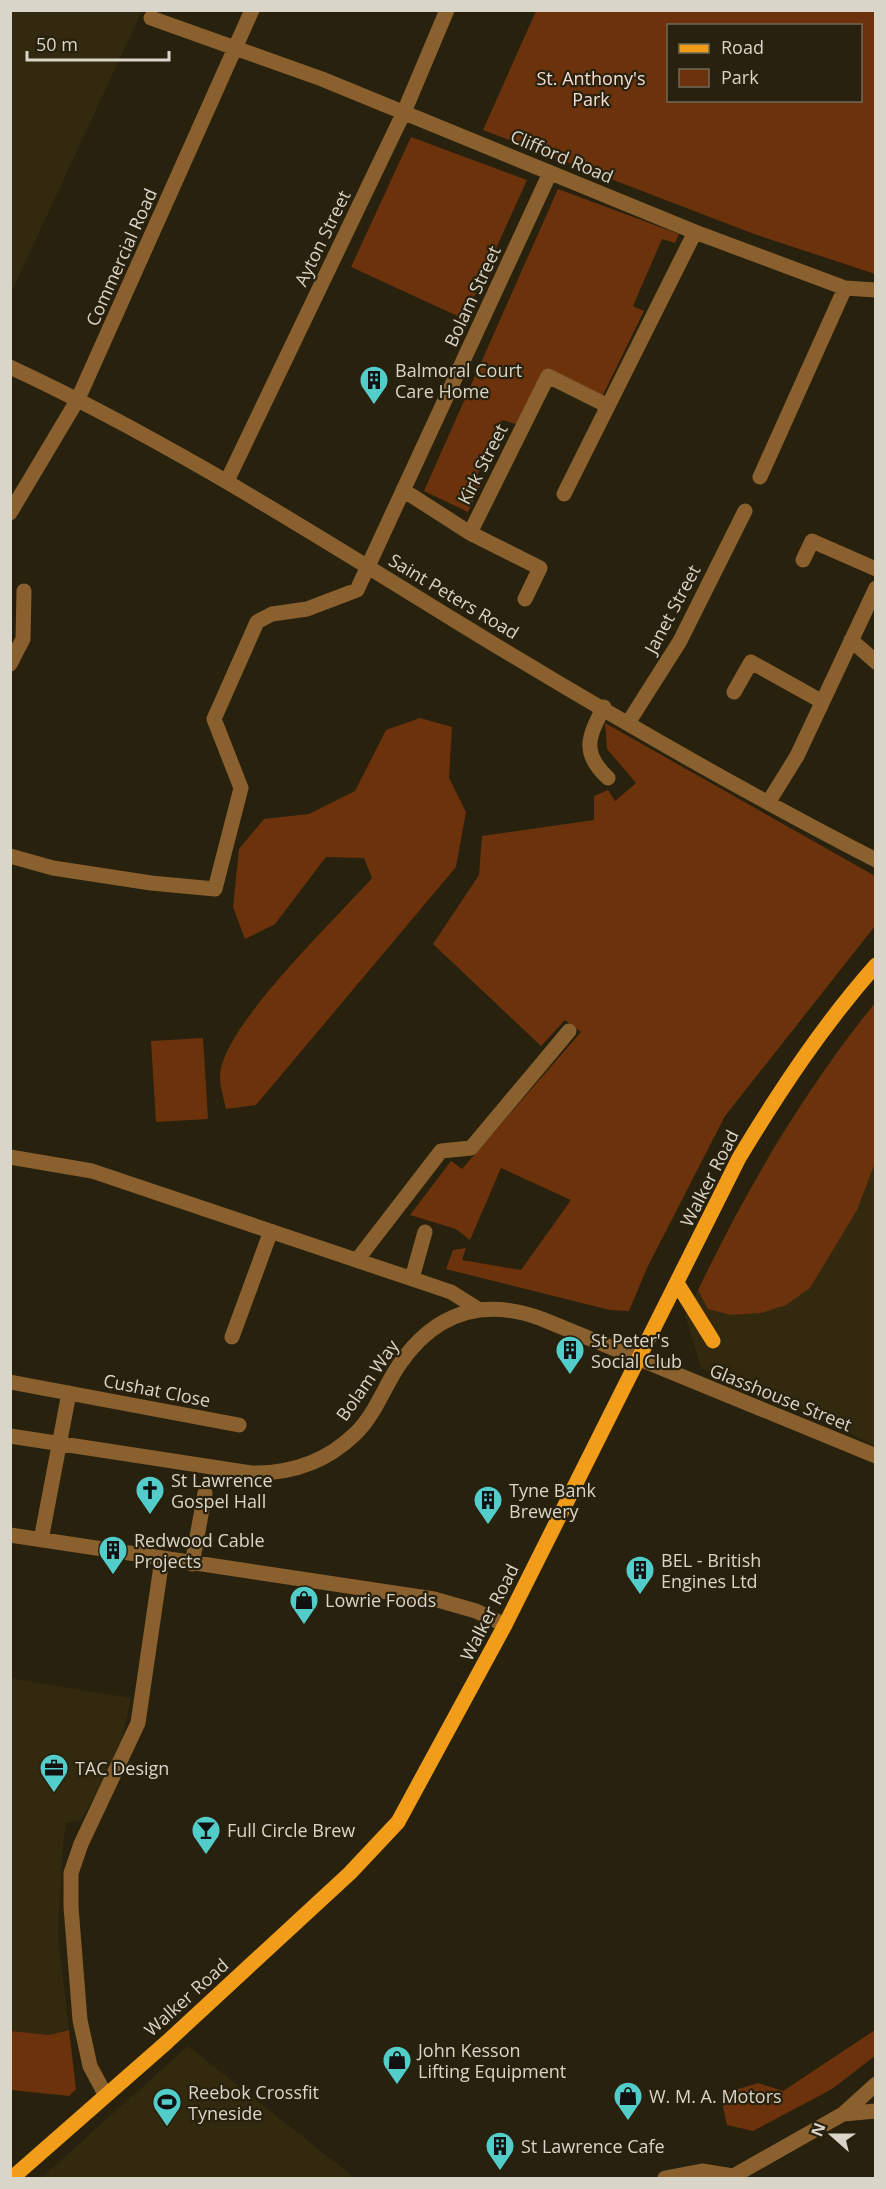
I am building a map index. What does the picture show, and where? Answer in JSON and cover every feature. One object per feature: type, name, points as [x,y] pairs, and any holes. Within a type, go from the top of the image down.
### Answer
[{"type":"main road","name":"Walker Road","points":[[12,2178],[105,2094],[167,2042],[350,1873],[398,1822],[505,1625],[739,1158],[783,1085],[849,995],[876,965]]},
{"type":"main road","points":[[677,1283],[713,1341]]},
{"type":"street","name":"Commercial Road","points":[[10,513],[78,399],[252,10]]},
{"type":"street","name":"Ayton Street","points":[[227,481],[404,112],[447,10]]},
{"type":"street","name":"Clifford Road","points":[[152,18],[404,112],[695,232],[845,288],[876,290]]},
{"type":"street","name":"Bolam Street","points":[[10,856],[64,870],[151,883],[215,888],[241,788],[214,719],[257,622],[272,614],[307,609],[357,590],[550,173]]},
{"type":"street","points":[[564,494],[695,232]]},
{"type":"street","points":[[760,477],[845,288]]},
{"type":"street","name":"Saint Peters Road","points":[[10,367],[78,399],[227,481],[766,804],[876,860]]},
{"type":"street","name":"Kirk Street","points":[[470,533],[548,376],[608,406]]},
{"type":"street","name":"Kirk Street","points":[[403,490],[470,533],[540,567],[525,599]]},
{"type":"street","name":"Janet Street","points":[[628,723],[680,641],[745,511]]},
{"type":"street","points":[[803,560],[812,541],[876,569]]},
{"type":"street","points":[[771,798],[797,756],[876,588]]},
{"type":"street","points":[[10,664],[23,639],[24,591]]},
{"type":"street","points":[[851,640],[876,662]]},
{"type":"street","points":[[734,692],[751,662],[821,701]]},
{"type":"street","points":[[604,707],[589,734],[593,764],[608,778]]},
{"type":"street","points":[[357,1260],[441,1151],[471,1148],[569,1031]]},
{"type":"street","points":[[10,1157],[92,1171],[412,1278],[451,1292],[478,1309]]},
{"type":"street","points":[[232,1337],[271,1231]]},
{"type":"street","points":[[412,1278],[424,1232]]},
{"type":"street","name":"Bolam Way","points":[[10,1436],[251,1473],[275,1474],[311,1464],[356,1433],[416,1344],[433,1329],[478,1309],[501,1307],[522,1311],[639,1360]]},
{"type":"street","name":"Glasshouse Street","points":[[639,1360],[876,1456]]},
{"type":"street","name":"Cushat Close","points":[[10,1382],[238,1425]]},
{"type":"street","points":[[42,1540],[69,1393]]},
{"type":"street","points":[[192,1564],[205,1493]]},
{"type":"street","points":[[10,1535],[434,1599],[476,1611],[505,1625]]},
{"type":"street","points":[[105,2094],[90,2066],[80,2020],[71,1907],[71,1873],[76,1854],[138,1724],[162,1559]]},
{"type":"street","points":[[665,2178],[702,2171],[731,2177],[843,2114],[876,2084]]},
{"type":"street","points":[[843,2114],[876,2111]]},
{"type":"shaded area","points":[[10,11],[142,11],[11,293]]},
{"type":"shaded area","points":[[875,1003],[875,1446],[817,1417],[701,1368],[685,1315],[775,1144],[841,1046]]},
{"type":"shaded area","points":[[10,1678],[131,1698],[119,1753],[81,1821],[66,1823],[58,1937],[69,2030],[49,2035],[11,2031]]},
{"type":"shaded area","points":[[188,2046],[350,2174],[351,2178],[41,2178]]},
{"type":"green space","name":"St. Anthony's Park","points":[[536,11],[875,11],[875,274],[754,234],[483,130]]},
{"type":"green space","points":[[411,137],[527,180],[464,319],[351,267]]},
{"type":"green space","points":[[558,189],[679,234],[675,243],[662,239],[633,306],[644,311],[602,397],[544,371],[516,424],[502,420],[474,482],[480,486],[468,512],[424,491]]},
{"type":"green space","points":[[420,718],[452,727],[449,778],[466,812],[456,867],[256,1105],[226,1109],[220,1077],[225,1056],[239,1031],[283,974],[372,878],[364,858],[326,857],[275,924],[245,939],[233,907],[239,849],[264,819],[309,814],[355,791],[386,730]]},
{"type":"green space","points":[[605,723],[875,876],[875,926],[725,1116],[647,1268],[629,1311],[610,1310],[446,1269],[453,1250],[466,1248],[462,1260],[521,1270],[571,1200],[501,1168],[470,1240],[456,1229],[410,1215],[451,1161],[462,1169],[581,1032],[565,1020],[541,1046],[433,944],[479,875],[482,836],[594,820],[594,796],[608,790],[615,801],[636,783],[607,749]]},
{"type":"green space","points":[[875,1003],[875,1163],[857,1210],[810,1288],[786,1305],[761,1313],[731,1315],[708,1309],[698,1290],[736,1214],[778,1141],[824,1071]]},
{"type":"green space","points":[[203,1038],[208,1119],[156,1122],[151,1041]]},
{"type":"green space","points":[[69,2030],[76,2089],[69,2096],[11,2090],[11,2031],[49,2035]]},
{"type":"green space","points":[[875,2030],[875,2056],[832,2089],[753,2131],[727,2125],[723,2107],[728,2092],[758,2083],[783,2091]]},
{"type":"place","name":"Balmoral Court Care Home","points":[[374,406]]},
{"type":"place","name":"St Peter's Social Club","points":[[570,1376]]},
{"type":"place","name":"St Lawrence Gospel Hall","points":[[150,1516]]},
{"type":"place","name":"Tyne Bank Brewery","points":[[488,1526]]},
{"type":"place","name":"Redwood Cable Projects","points":[[113,1576]]},
{"type":"place","name":"BEL - British Engines Ltd","points":[[640,1596]]},
{"type":"place","name":"Lowrie Foods","points":[[304,1626]]},
{"type":"place","name":"TAC Design","points":[[54,1794]]},
{"type":"place","name":"Full Circle Brew","points":[[206,1856]]},
{"type":"place","name":"John Kesson Lifting Equipment","points":[[397,2086]]},
{"type":"place","name":"W. M. A. Motors","points":[[628,2122]]},
{"type":"place","name":"Reebok Crossfit Tyneside","points":[[167,2128]]},
{"type":"place","name":"St Lawrence Cafe","points":[[500,2172]]}]
